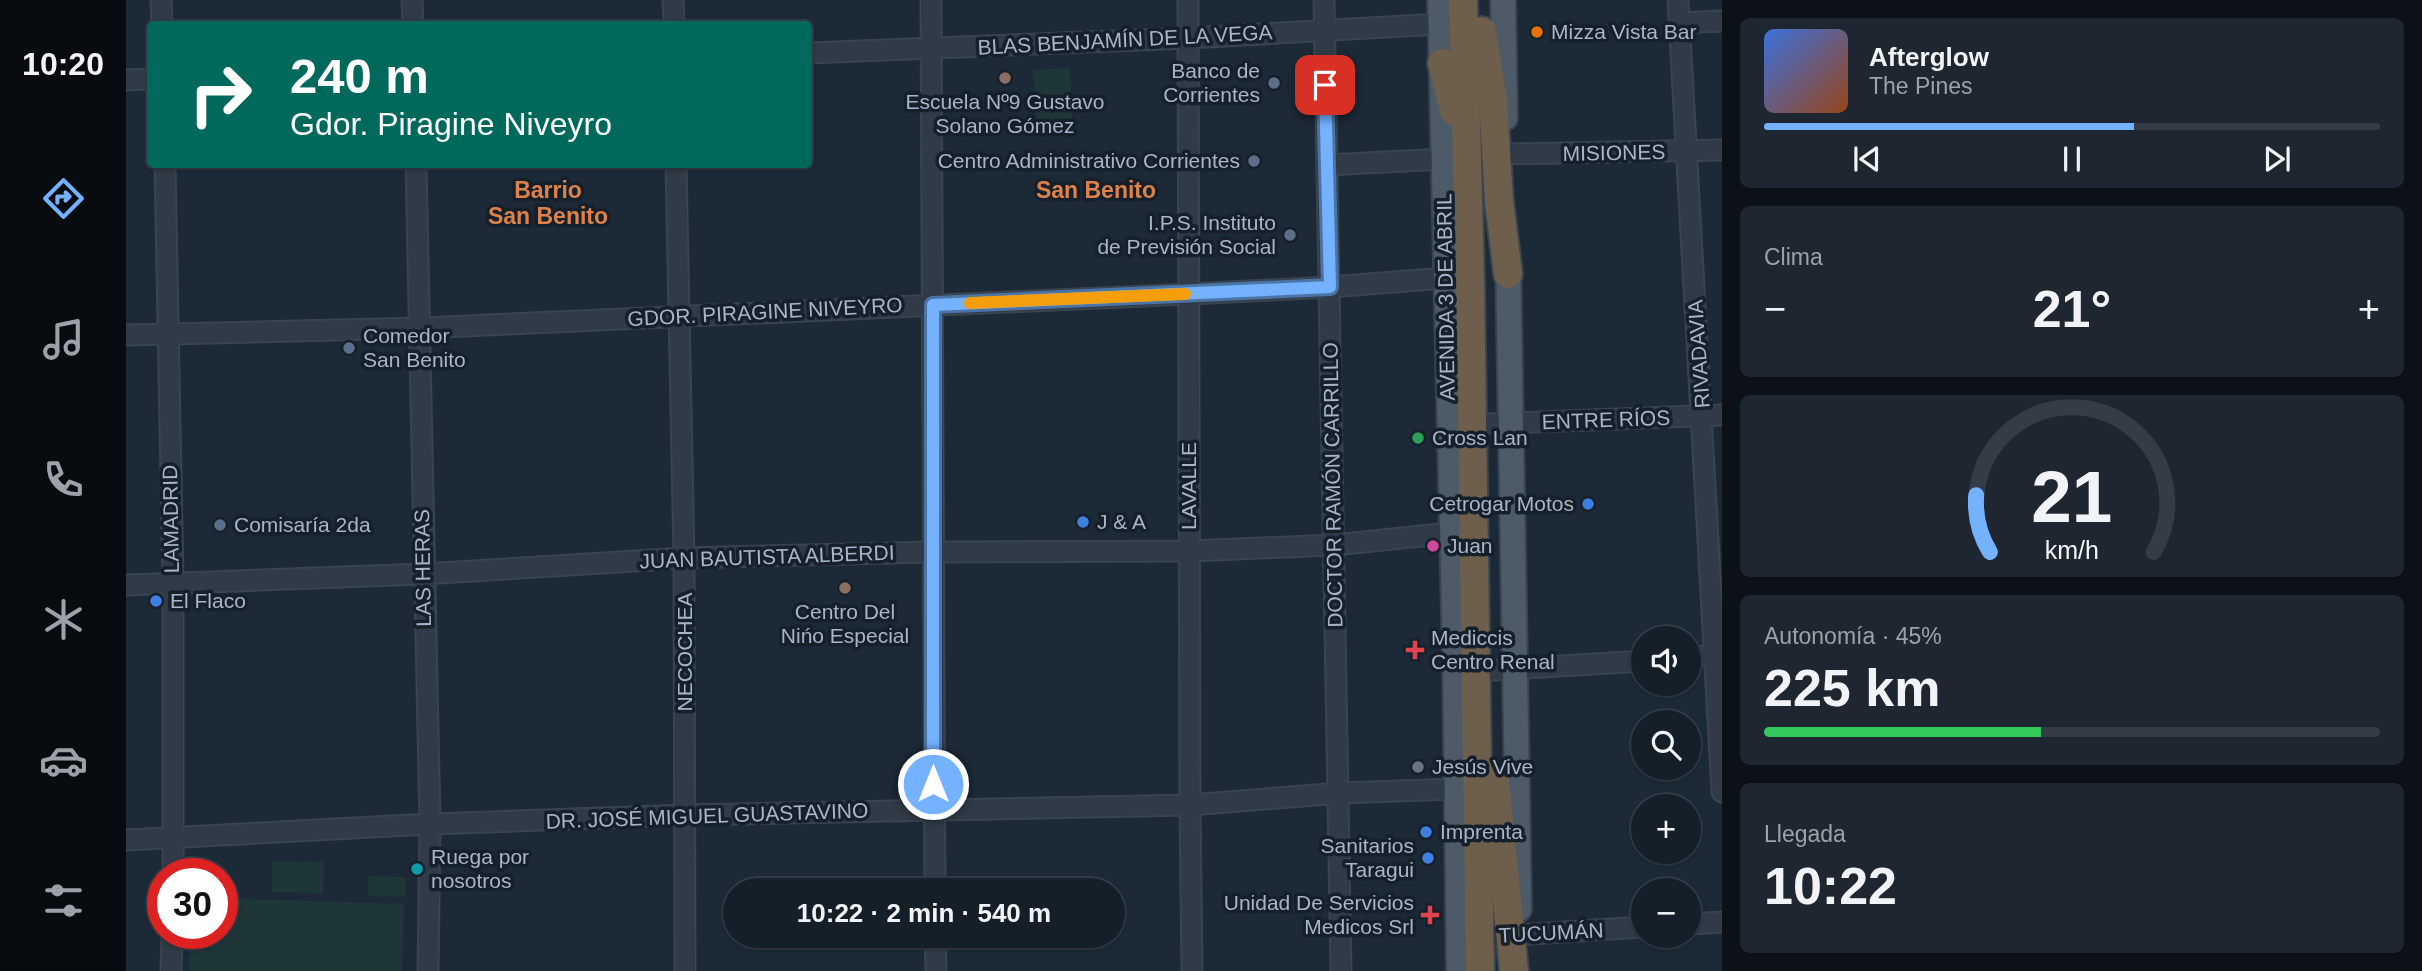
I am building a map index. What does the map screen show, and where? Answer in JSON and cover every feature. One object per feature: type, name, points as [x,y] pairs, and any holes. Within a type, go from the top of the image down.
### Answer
[{"type":"highway","name":"AVENIDA 3 DE ABRIL","points":[[1463,0],[1458,279],[1480,425]]},
{"type":"highway","name":"AVENIDA 3 DE ABRIL","points":[[1476,783],[1485,671],[1480,425],[1482,0]]},
{"type":"highway","points":[[1482,31],[1493,101],[1499,201],[1508,274]]},
{"type":"highway","points":[[1442,63],[1454,107],[1458,279]]},
{"type":"highway","points":[[1476,783],[1489,937],[1514,971]]},
{"type":"highway","points":[[1467,971],[1489,937],[1476,783]]},
{"type":"highway","name":"AVENIDA 3 DE ABRIL","points":[[1480,971],[1489,937]]},
{"type":"highway","name":"AVENIDA 3 DE ABRIL","points":[[1489,937],[1497,971]]},
{"type":"main road","name":"AVENIDA 3 DE ABRIL","points":[[1503,0],[1508,274],[1480,425],[1451,533],[1485,671],[1489,937],[1520,971]]},
{"type":"main road","name":"AVENIDA 3 DE ABRIL","points":[[1440,12],[1444,159],[1458,279]]},
{"type":"main road","name":"AVENIDA 3 DE ABRIL","points":[[1459,971],[1489,937]]},
{"type":"street","points":[[161,0],[162,21]]},
{"type":"street","points":[[412,0],[413,21]]},
{"type":"street","points":[[673,0],[674,21]]},
{"type":"street","points":[[932,0],[934,878]]},
{"type":"street","name":"LAVALLE","points":[[1188,0],[1192,971]]},
{"type":"street","name":"DOCTOR RAMÓN CARRILLO","points":[[1324,0],[1340,793],[1341,971]]},
{"type":"street","name":"RIVADAVIA","points":[[1678,0],[1686,152],[1712,415],[1722,792]]},
{"type":"street","name":"BLAS BENJAMÍN DE LA VEGA","points":[[812,52],[1324,31],[1440,12]]},
{"type":"street","points":[[1679,23],[1722,21]]},
{"type":"street","points":[[126,80],[147,79]]},
{"type":"street","name":"MISIONES","points":[[1505,155],[1722,150]]},
{"type":"street","points":[[1327,165],[1444,159]]},
{"type":"street","name":"LAMADRID","points":[[165,168],[173,583],[173,858]]},
{"type":"street","name":"LAS HERAS","points":[[416,168],[430,824],[428,971]]},
{"type":"street","name":"NECOCHEA","points":[[677,168],[684,558],[685,971]]},
{"type":"street","name":"GDOR. PIRAGINE NIVEYRO","points":[[126,335],[420,328],[1189,294],[1458,279]]},
{"type":"street","name":"ENTRE RÍOS","points":[[1480,425],[1712,415]]},
{"type":"street","name":"JUAN BAUTISTA ALBERDI","points":[[126,585],[423,574],[684,558],[933,552],[1189,551],[1334,545],[1451,533]]},
{"type":"street","points":[[1485,671],[1631,662]]},
{"type":"street","name":"DR. JOSÉ MIGUEL GUASTAVINO","points":[[126,840],[430,824],[686,815],[1190,805],[1476,783]]},
{"type":"street","points":[[1701,923],[1722,922]]},
{"type":"street","name":"TUCUMÁN","points":[[1489,937],[1631,928]]},
{"type":"street","points":[[935,948],[936,971]]},
{"type":"street","points":[[171,971],[172,949]]},
{"type":"green space","points":[[1070,68],[1072,121],[1036,123],[1033,70]]},
{"type":"green space","points":[[272,861],[324,862],[323,894],[272,892]]},
{"type":"green space","points":[[368,876],[406,877],[406,897],[368,896]]},
{"type":"green space","points":[[238,899],[404,904],[402,971],[189,971],[190,949],[238,949]]},
{"type":"slow traffic","points":[[970,303],[1185,294]]},
{"type":"place","name":"Mizza Vista Bar","points":[[1537,32]]},
{"type":"place","name":"Escuela Nº9 Gustavo Solano Gómez","points":[[1005,78]]},
{"type":"place","name":"Banco de Corrientes","points":[[1274,83]]},
{"type":"place","name":"Centro Administrativo Corrientes","points":[[1254,161]]},
{"type":"place","name":"I.P.S. Instituto de Previsión Social","points":[[1290,235]]},
{"type":"place","name":"Comedor San Benito","points":[[349,348]]},
{"type":"place","name":"Cross Lan","points":[[1418,438]]},
{"type":"place","name":"Cetrogar Motos","points":[[1588,504]]},
{"type":"place","name":"J & A","points":[[1083,522]]},
{"type":"place","name":"Comisaría 2da","points":[[220,525]]},
{"type":"place","name":"Juan","points":[[1433,546]]},
{"type":"place","name":"Centro Del Nińo Especial","points":[[845,588]]},
{"type":"place","name":"El Flaco","points":[[156,601]]},
{"type":"place","name":"Mediccis Centro Renal","points":[[1415,650]]},
{"type":"place","name":"Jesús Vive","points":[[1418,767]]},
{"type":"place","name":"Imprenta","points":[[1426,832]]},
{"type":"place","name":"Sanitarios Taragui","points":[[1428,858]]},
{"type":"place","name":"Ruega por nosotros","points":[[417,869]]},
{"type":"place","name":"Unidad De Servicios Medicos Srl","points":[[1430,915]]},
{"type":"district","name":"San Benito","points":[[1096,190]]},
{"type":"district","name":"Barrio San Benito","points":[[548,203]]},
{"type":"route","points":[[933,784],[933,305],[1330,287],[1325,85]]}]
